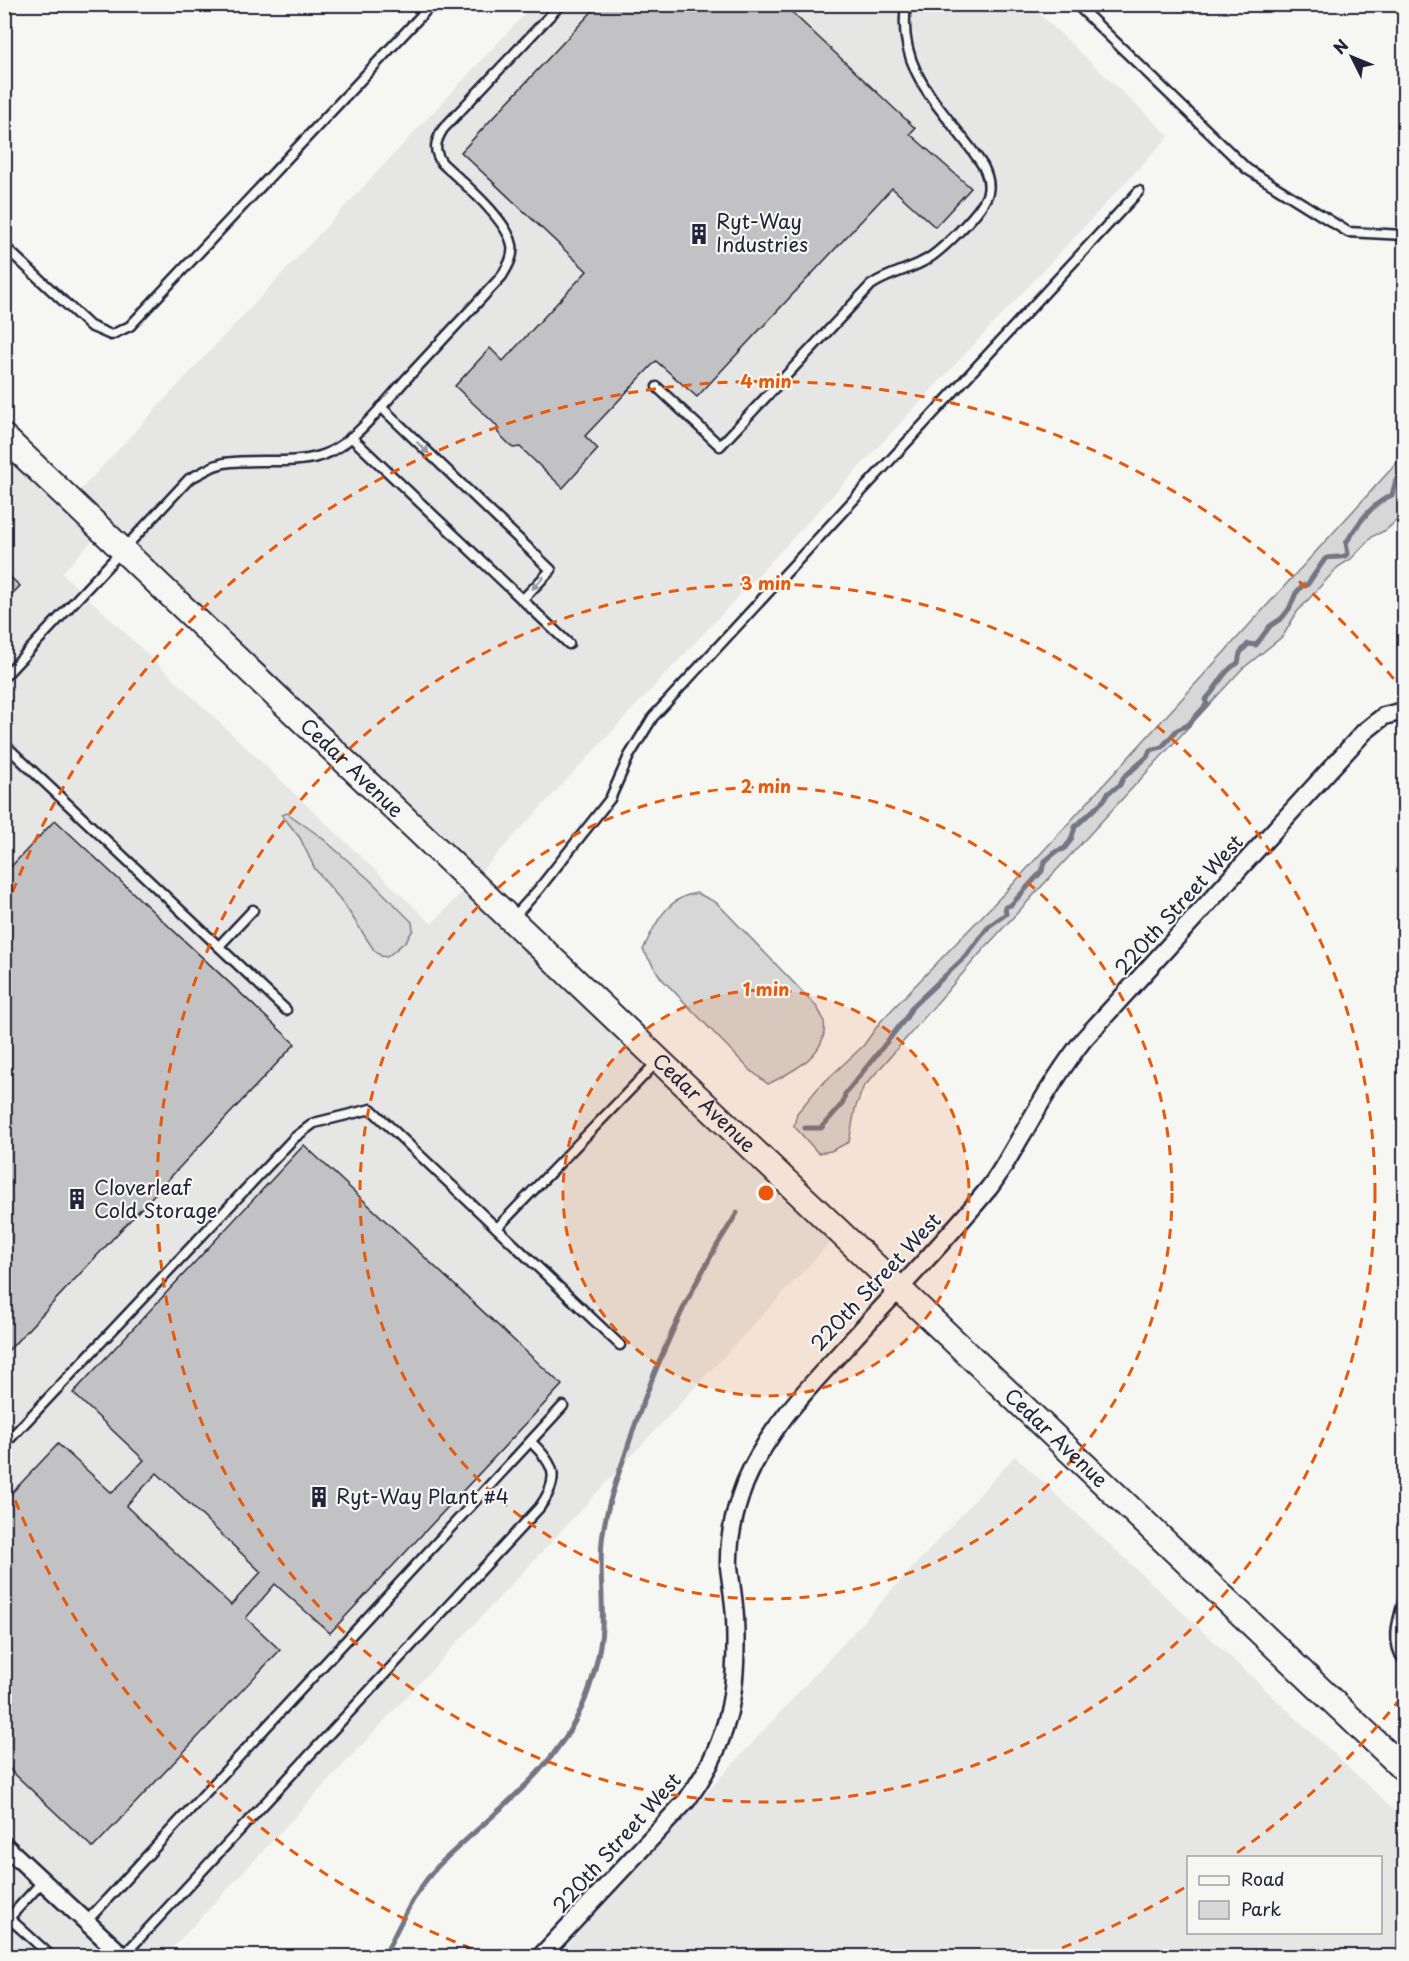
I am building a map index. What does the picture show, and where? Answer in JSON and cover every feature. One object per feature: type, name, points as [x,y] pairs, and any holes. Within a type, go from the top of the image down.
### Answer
[{"type":"main road","name":"Cedar Avenue","points":[[4,437],[1404,1769]]},
{"type":"street","name":"220th Street West","points":[[541,1956],[687,1800],[701,1781],[724,1736],[735,1683],[735,1616],[729,1565],[731,1533],[745,1485],[771,1434],[797,1399],[900,1289],[992,1185],[1064,1064],[1084,1040],[1364,732],[1384,716],[1404,710]]},
{"type":"street","points":[[4,1845],[123,1956]]},
{"type":"lane","points":[[4,246],[90,326],[111,335],[130,326],[432,4]]},
{"type":"lane","points":[[4,677],[189,479],[214,466],[236,461],[310,459],[330,453],[351,437],[381,407],[502,276],[512,256],[512,245],[507,234],[492,213],[442,163],[436,155],[435,147],[443,129],[561,4]]},
{"type":"lane","points":[[657,387],[720,446],[871,285],[939,252],[973,216],[988,194],[987,175],[983,166],[919,81],[905,39],[906,6],[904,4]]},
{"type":"lane","points":[[1076,4],[1247,169],[1348,232],[1404,235]]},
{"type":"lane","points":[[512,920],[610,799],[629,756],[653,717],[1139,191]]},
{"type":"lane","points":[[381,407],[551,570],[522,600]]},
{"type":"lane","points":[[351,437],[569,644]]},
{"type":"lane","points":[[4,744],[286,1011]]},
{"type":"lane","points":[[219,946],[253,910]]},
{"type":"lane","points":[[497,1228],[659,1060]]},
{"type":"lane","points":[[4,1445],[294,1138],[314,1123],[371,1109],[620,1345]]},
{"type":"lane","points":[[86,1922],[563,1406]]},
{"type":"lane","points":[[123,1956],[539,1508],[550,1490],[552,1469],[548,1459],[531,1442]]},
{"type":"lane","points":[[1404,1599],[1396,1625],[1397,1644],[1404,1660]]},
{"type":"lane","points":[[5,1935],[9,1918],[43,1881]]},
{"type":"lane","points":[[9,1918],[51,1956]]},
{"type":"shaded area","points":[[533,5],[1030,5],[1169,136],[472,881],[841,1231],[165,1956],[5,1956],[5,437],[71,500]],"holes":[[[102,530],[472,881],[432,924],[62,573]]]},
{"type":"shaded area","points":[[1015,1456],[1404,1819],[1404,1956],[557,1956]]},
{"type":"green space","points":[[1404,455],[1404,511],[1396,521],[1386,530],[1373,536],[1351,559],[1338,567],[1297,612],[1283,636],[1241,670],[983,950],[863,1088],[855,1109],[849,1142],[831,1151],[818,1153],[794,1126],[797,1113],[818,1088],[863,1046],[881,1021],[1014,883]]},
{"type":"green space","points":[[287,813],[321,837],[371,881],[412,922],[413,930],[406,941],[387,957],[381,956],[374,950],[344,904],[315,869],[300,838],[282,815]]},
{"type":"green space","points":[[697,893],[717,903],[816,1006],[823,1018],[824,1033],[815,1053],[798,1068],[768,1084],[750,1070],[661,978],[643,950],[657,922],[670,906],[677,900]]},
{"type":"building","name":"Ryt-Way Industries","points":[[599,4],[783,4],[915,128],[910,134],[971,188],[935,227],[892,188],[697,397],[656,361],[585,436],[598,449],[563,488],[520,447],[513,448],[498,433],[497,426],[455,386],[490,348],[503,361],[587,271],[461,152]]},
{"type":"building","points":[[4,571],[20,586],[4,602]]},
{"type":"building","name":"Cloverleaf Cold Storage","points":[[55,820],[295,1044],[4,1355],[4,874]]},
{"type":"building","name":"Ryt-Way Plant #4","points":[[304,1145],[562,1385],[330,1633],[275,1584],[246,1618],[280,1650],[93,1848],[4,1764],[4,1501],[58,1444],[112,1493],[144,1460],[73,1393]],"holes":[[[157,1473],[261,1572],[231,1605],[126,1506]]]},
{"type":"waterway","points":[[805,1128],[821,1128],[843,1103],[845,1094],[906,1018],[912,1007],[966,956],[989,926],[1006,914],[1005,907],[1011,905],[1042,871],[1044,862],[1057,851],[1064,849],[1071,840],[1075,827],[1104,800],[1108,793],[1120,785],[1123,778],[1147,757],[1150,750],[1162,747],[1177,730],[1188,725],[1207,704],[1205,700],[1224,675],[1238,663],[1240,653],[1248,644],[1256,645],[1270,626],[1282,618],[1296,593],[1303,585],[1307,585],[1325,559],[1348,554],[1346,543],[1355,529],[1378,503],[1392,495],[1396,480],[1404,475]]},
{"type":"waterway","points":[[384,1956],[409,1908],[431,1874],[538,1773],[570,1731],[582,1707],[600,1647],[603,1533],[615,1484],[659,1361],[687,1301],[737,1213]]},
{"type":"place","name":"Ryt-Way Industries","points":[[699,234]]},
{"type":"place","name":"Cloverleaf Cold Storage","points":[[77,1199]]},
{"type":"place","name":"Ryt-Way Plant #4","points":[[319,1497]]}]
